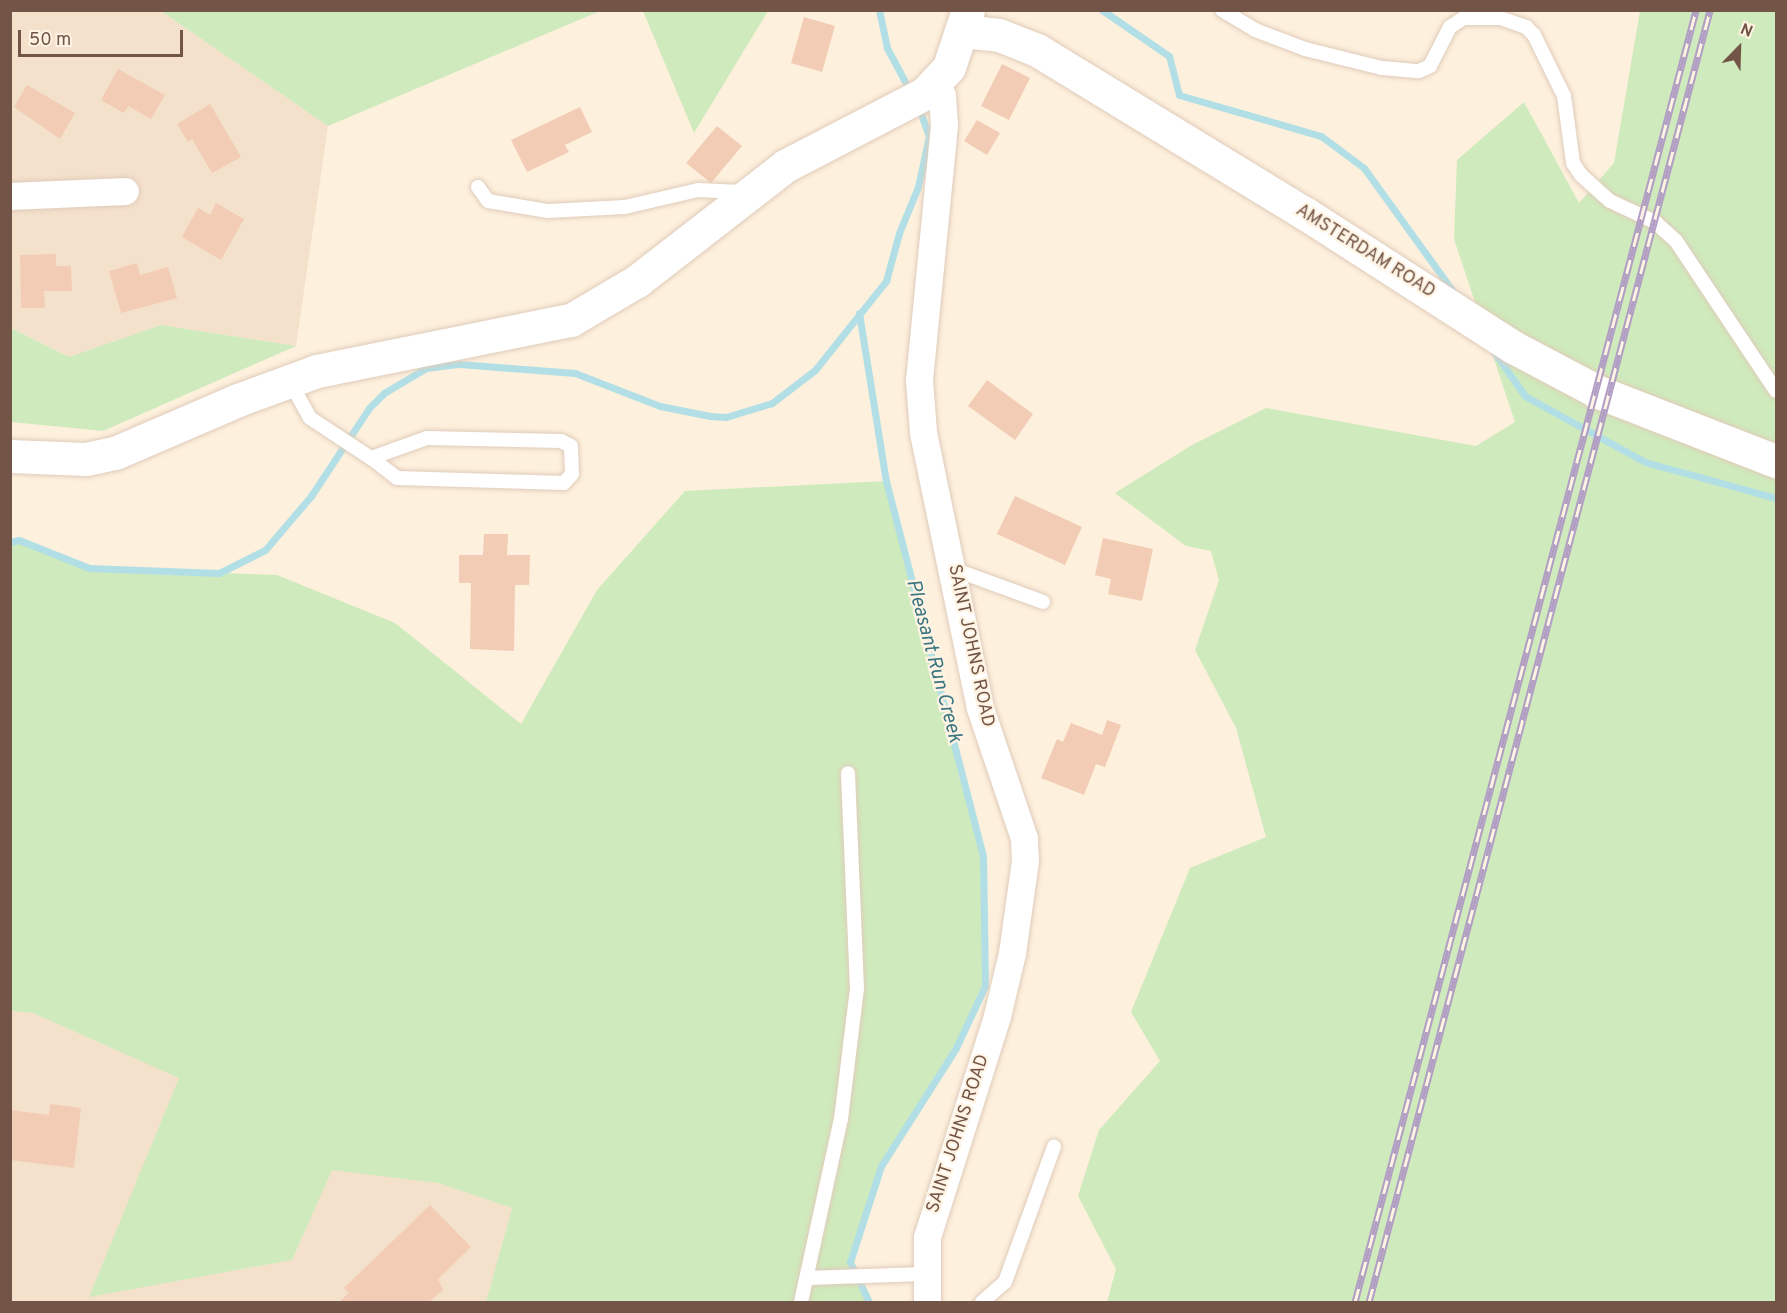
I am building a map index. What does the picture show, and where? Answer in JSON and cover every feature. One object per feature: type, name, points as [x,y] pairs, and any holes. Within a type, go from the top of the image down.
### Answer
[{"type":"street","points":[[10,456],[86,459],[115,453],[289,380],[358,360],[541,328],[571,320],[637,281],[747,192],[785,166],[931,88],[949,67],[965,21]]},
{"type":"street","name":"AMSTERDAM ROAD","points":[[965,21],[1037,50],[1306,214],[1514,347],[1596,391],[1776,461]]},
{"type":"street","name":"SAINT JOHNS ROAD","points":[[927,1302],[924,1274],[934,1208],[998,1016],[1012,953],[1025,860],[1024,838],[980,708],[923,432],[919,380],[944,125],[942,95],[931,88]]},
{"type":"street","points":[[10,195],[125,191]]},
{"type":"lane","points":[[1222,10],[1255,30],[1305,49],[1382,68],[1419,71],[1430,66],[1450,27],[1464,18],[1500,18],[1526,27],[1534,35],[1564,96],[1573,163],[1581,175],[1610,201],[1649,219],[1676,241],[1776,391]]},
{"type":"lane","points":[[478,188],[488,201],[548,211],[625,207],[698,190],[747,192]]},
{"type":"lane","points":[[289,380],[310,418],[367,455],[397,478],[564,483],[572,474],[571,446],[561,441],[428,438],[367,455]]},
{"type":"lane","points":[[953,569],[1043,602]]},
{"type":"lane","points":[[801,1302],[842,1119],[857,989],[848,773]]},
{"type":"lane","points":[[982,1302],[1005,1282],[1054,1147]]},
{"type":"lane","points":[[807,1278],[924,1274]]},
{"type":"shaded area","points":[[10,11],[161,11],[328,126],[296,346],[161,325],[69,357],[11,328]]},
{"type":"shaded area","points":[[10,1011],[33,1013],[180,1078],[90,1296],[292,1260],[332,1169],[438,1183],[512,1208],[486,1302],[11,1302]]},
{"type":"green space","points":[[161,11],[600,11],[328,126]]},
{"type":"green space","points":[[643,11],[768,11],[694,133]]},
{"type":"green space","points":[[1640,11],[1776,11],[1776,1302],[1107,1302],[1116,1269],[1078,1196],[1099,1130],[1160,1061],[1131,1012],[1190,868],[1266,837],[1236,728],[1195,650],[1219,580],[1211,551],[1186,546],[1115,493],[1192,445],[1266,408],[1476,446],[1515,422],[1454,239],[1457,160],[1524,102],[1579,203],[1614,163]]},
{"type":"green space","points":[[161,325],[296,346],[103,431],[11,422],[11,328],[69,357]]},
{"type":"green space","points":[[886,481],[983,856],[985,986],[956,1048],[881,1166],[850,1262],[869,1302],[486,1302],[512,1208],[438,1183],[332,1170],[292,1260],[89,1297],[179,1078],[33,1013],[11,1011],[10,542],[19,540],[89,568],[277,575],[395,623],[521,724],[597,590],[685,491]]},
{"type":"building","points":[[804,17],[835,26],[822,72],[791,63]]},
{"type":"building","points":[[1002,64],[1030,78],[1009,120],[981,106]]},
{"type":"building","points":[[118,69],[165,95],[151,119],[128,106],[124,113],[101,100]]},
{"type":"building","points":[[27,85],[75,113],[60,139],[14,107]]},
{"type":"building","points":[[210,104],[241,157],[212,173],[192,139],[188,142],[177,124]]},
{"type":"building","points":[[580,107],[592,132],[565,145],[569,152],[527,172],[511,140]]},
{"type":"building","points":[[977,120],[1000,133],[987,155],[964,141]]},
{"type":"building","points":[[717,126],[742,146],[711,183],[686,163]]},
{"type":"building","points":[[216,203],[244,219],[221,260],[182,237],[198,208],[210,215]]},
{"type":"building","points":[[56,254],[56,266],[71,266],[72,291],[44,291],[45,308],[21,308],[20,255]]},
{"type":"building","points":[[137,263],[140,275],[168,267],[177,298],[121,313],[109,271]]},
{"type":"building","points":[[987,380],[1033,414],[1015,440],[968,406]]},
{"type":"building","points":[[1015,496],[1082,527],[1065,565],[997,534]]},
{"type":"building","points":[[484,534],[508,534],[507,555],[530,555],[529,585],[515,585],[514,651],[470,649],[471,583],[459,583],[459,555],[483,555]]},
{"type":"building","points":[[1103,538],[1153,549],[1142,601],[1108,594],[1111,579],[1095,575]]},
{"type":"building","points":[[1107,720],[1121,725],[1105,767],[1096,764],[1084,795],[1041,778],[1057,739],[1063,742],[1071,723],[1102,735]]},
{"type":"building","points":[[50,1104],[81,1108],[74,1168],[10,1160],[10,1110],[49,1115]]},
{"type":"building","points":[[430,1205],[471,1247],[438,1279],[443,1290],[429,1302],[339,1302],[349,1293],[344,1288]]},
{"type":"waterway","name":"Pleasant Run Creek","points":[[879,10],[887,48],[910,91]]},
{"type":"waterway","points":[[1102,10],[1169,56],[1179,95],[1321,136],[1364,168],[1454,293]]},
{"type":"waterway","points":[[10,542],[19,540],[89,568],[219,573],[265,550],[311,496],[369,408],[384,393],[426,368],[460,364],[575,373],[660,406],[710,416],[726,417],[772,403],[815,370],[886,281],[899,233],[918,187],[929,136],[918,106]]},
{"type":"waterway","name":"Pleasant Run Creek","points":[[859,313],[886,481],[983,856],[985,986],[956,1048],[881,1166],[850,1262],[869,1302]]},
{"type":"waterway","points":[[1492,349],[1525,396],[1645,462],[1776,498]]},
{"type":"railway","points":[[1355,1302],[1696,10]]},
{"type":"railway","points":[[1369,1302],[1710,10]]}]
